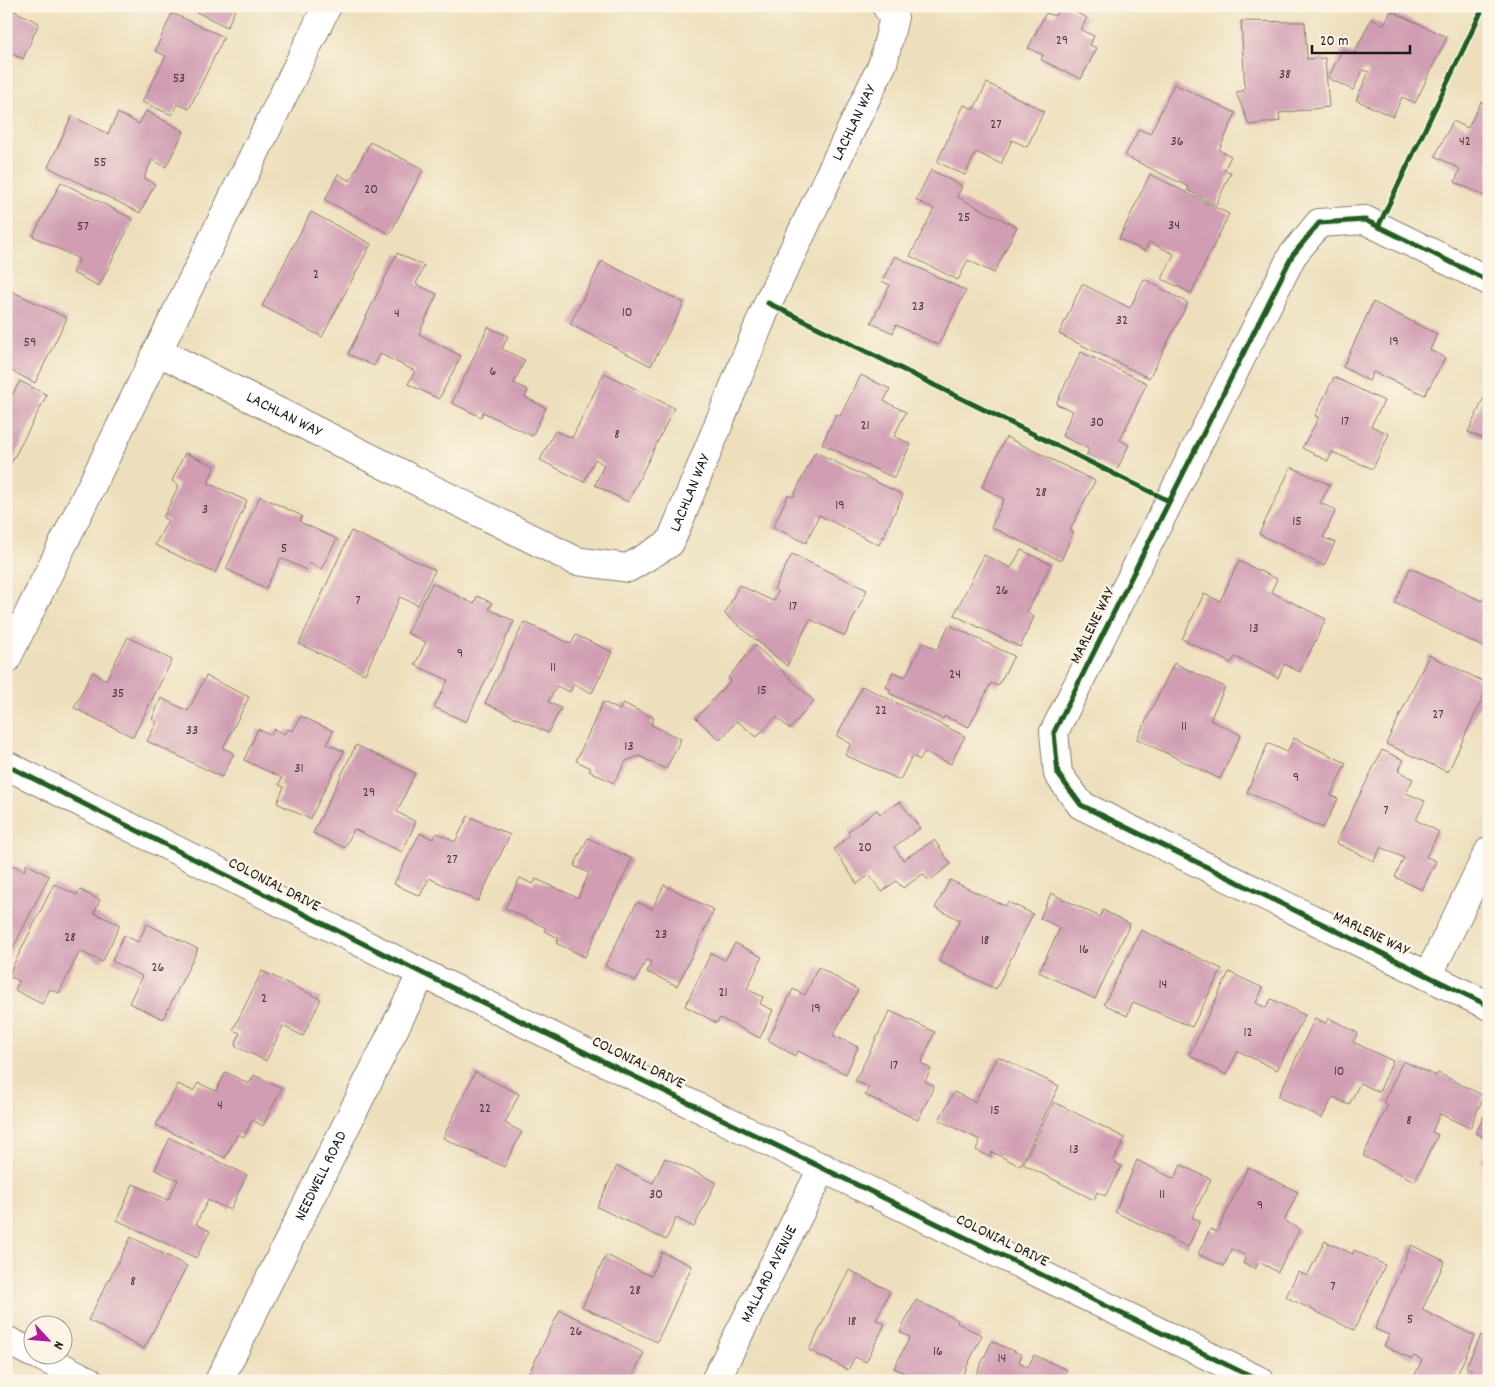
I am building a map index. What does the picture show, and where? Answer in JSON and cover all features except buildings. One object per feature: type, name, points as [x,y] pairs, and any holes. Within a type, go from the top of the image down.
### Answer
[{"type":"street","points":[[6,660],[327,6]]},
{"type":"street","name":"LACHLAN WAY","points":[[157,351],[576,561],[628,568],[670,543],[768,303],[884,63],[894,17],[886,6]]},
{"type":"street","name":"MARLENE WAY","points":[[1489,281],[1365,220],[1319,223],[1292,256],[1054,732],[1058,774],[1081,805],[1489,1006]]},
{"type":"street","name":"COLONIAL DRIVE","points":[[6,765],[422,973],[824,1167],[1260,1381]]},
{"type":"street","points":[[1428,976],[1489,851]]},
{"type":"street","name":"NEEDWELL ROAD","points":[[219,1381],[422,973]]},
{"type":"street","name":"MALLARD AVENUE","points":[[715,1381],[824,1167]]},
{"type":"street","points":[[6,1340],[22,1348]]},
{"type":"street","points":[[56,1364],[89,1381]]},
{"type":"cycle path","points":[[1378,227],[1484,6]]},
{"type":"cycle path","points":[[1489,281],[1365,220],[1319,223],[1292,256],[1054,732],[1058,774],[1081,805],[1489,1006]]},
{"type":"cycle path","points":[[768,303],[1169,501]]},
{"type":"cycle path","points":[[6,765],[422,973],[1260,1381]]}]
